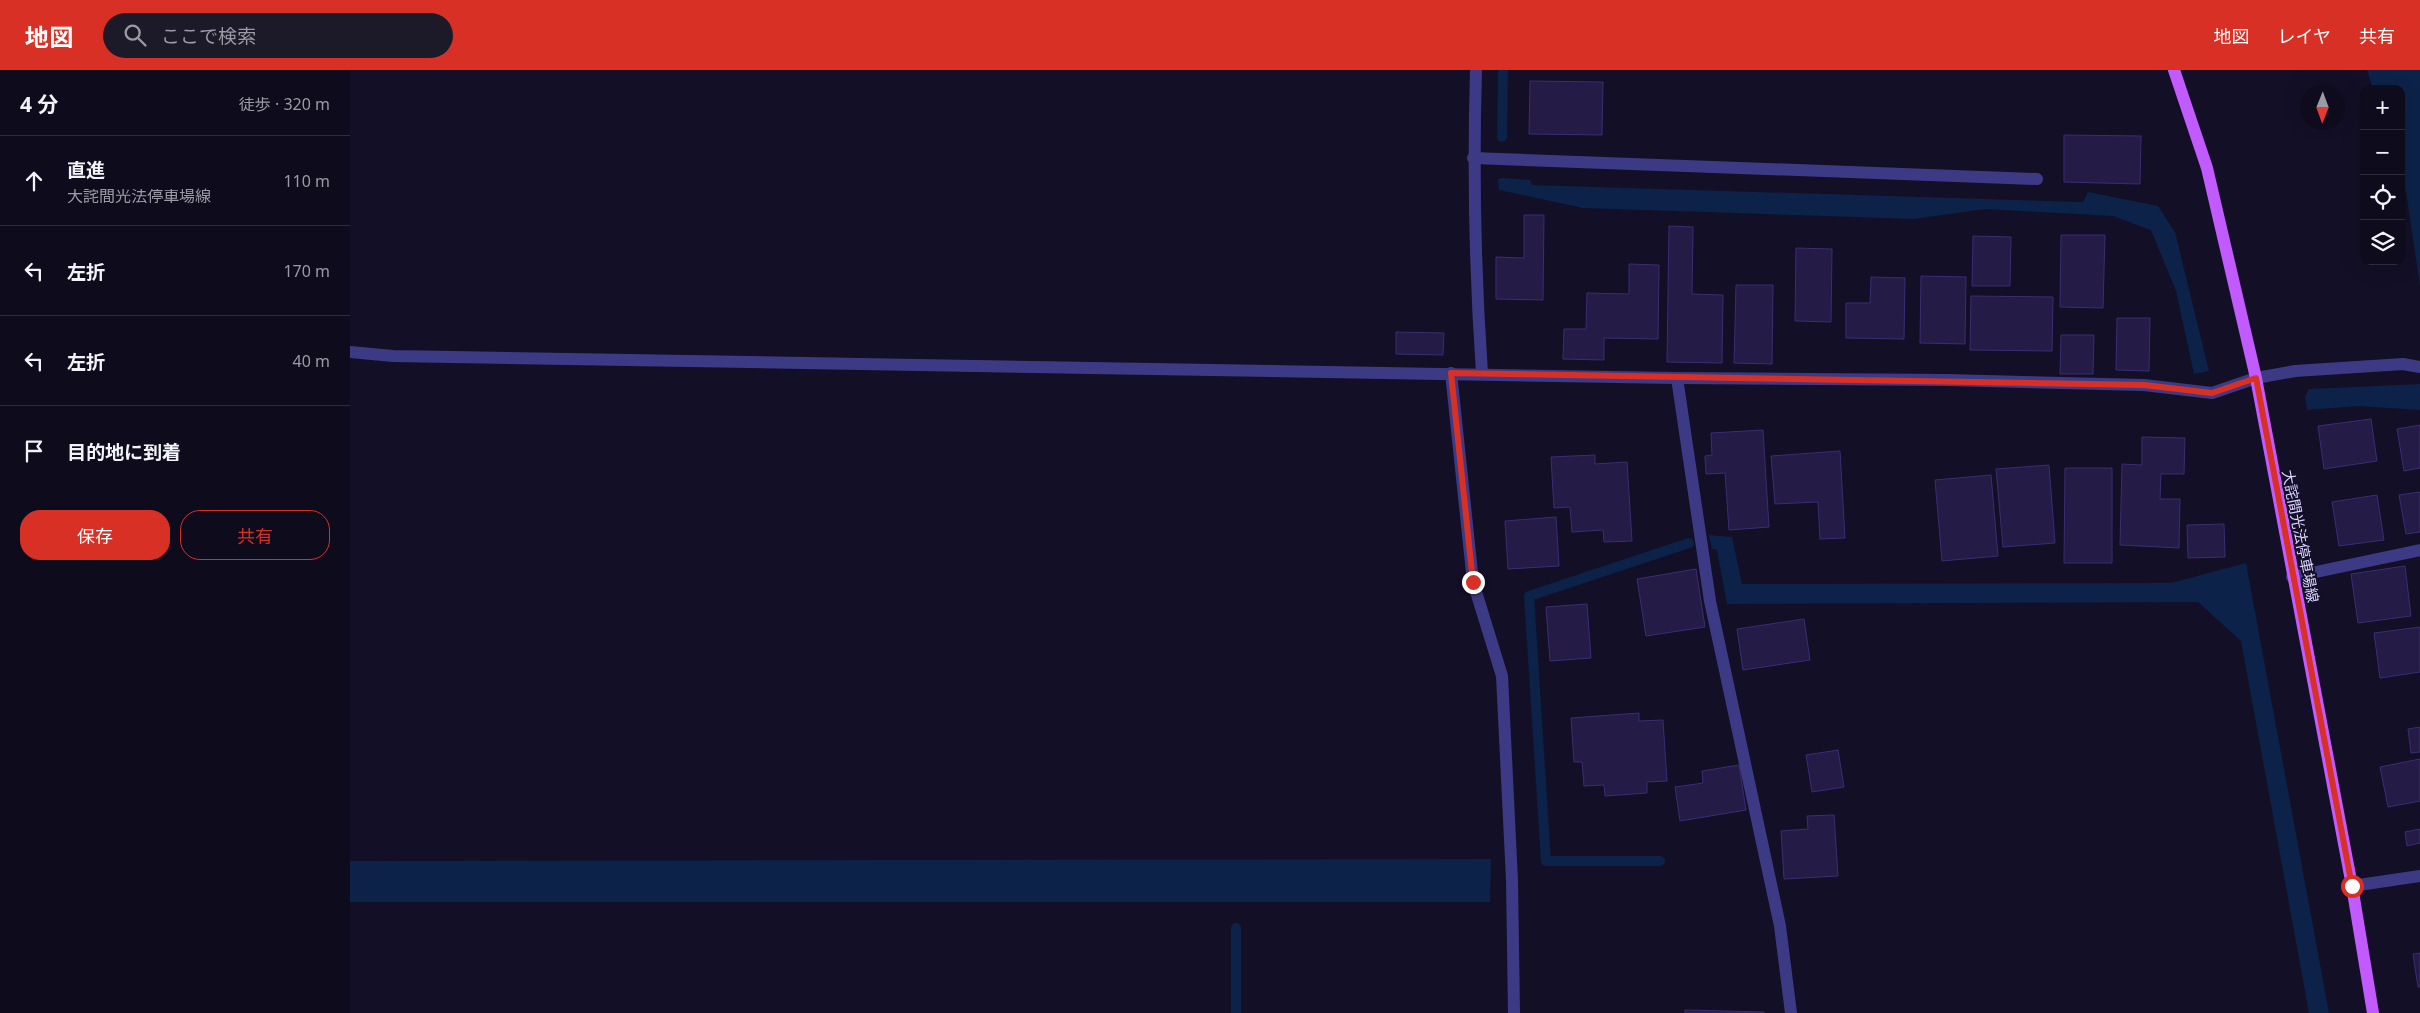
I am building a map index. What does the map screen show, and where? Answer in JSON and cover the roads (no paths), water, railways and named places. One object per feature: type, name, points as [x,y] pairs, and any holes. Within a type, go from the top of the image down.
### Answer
[{"type":"main road","name":"大詫間光法停車場線","points":[[2174,70],[2207,168],[2256,378],[2292,577],[2352,886],[2373,1013]]},
{"type":"street","points":[[1476,70],[1474,158],[1476,284],[1482,373]]},
{"type":"street","points":[[1474,158],[2037,179]]},
{"type":"street","points":[[350,352],[403,357],[1482,373],[1677,378],[1947,380],[2144,385],[2212,393],[2256,378],[2295,371],[2403,364],[2420,367]]},
{"type":"street","points":[[1451,373],[1473,582],[1502,676],[1512,880],[1514,1013]]},
{"type":"street","points":[[1677,378],[1710,601],[1780,926],[1791,1013]]},
{"type":"street","points":[[2292,577],[2420,550]]},
{"type":"street","points":[[2352,886],[2420,876]]},
{"type":"water","points":[[2367,70],[2420,70],[2420,286],[2405,189],[2405,85],[2372,85]]},
{"type":"water","points":[[1498,179],[1530,180],[1532,185],[2083,202],[2088,192],[2158,206],[2175,232],[2209,371],[2194,374],[2176,291],[2151,230],[2113,216],[1985,209],[1914,219],[1583,208],[1499,190]]},
{"type":"water","points":[[2420,384],[2420,410],[2358,406],[2307,410],[2305,397],[2309,389]]},
{"type":"water","points":[[1709,535],[1732,537],[1742,584],[2171,583],[2246,563],[2329,1013],[2309,1013],[2241,641],[2198,602],[1727,604],[1717,550],[1712,549]]},
{"type":"water","points":[[1491,859],[1490,902],[350,902],[350,861]]},
{"type":"waterway","points":[[1502,137],[1503,70]]},
{"type":"waterway","points":[[1660,861],[1546,861],[1529,596],[1689,543]]},
{"type":"waterway","points":[[1236,928],[1236,1013]]}]
